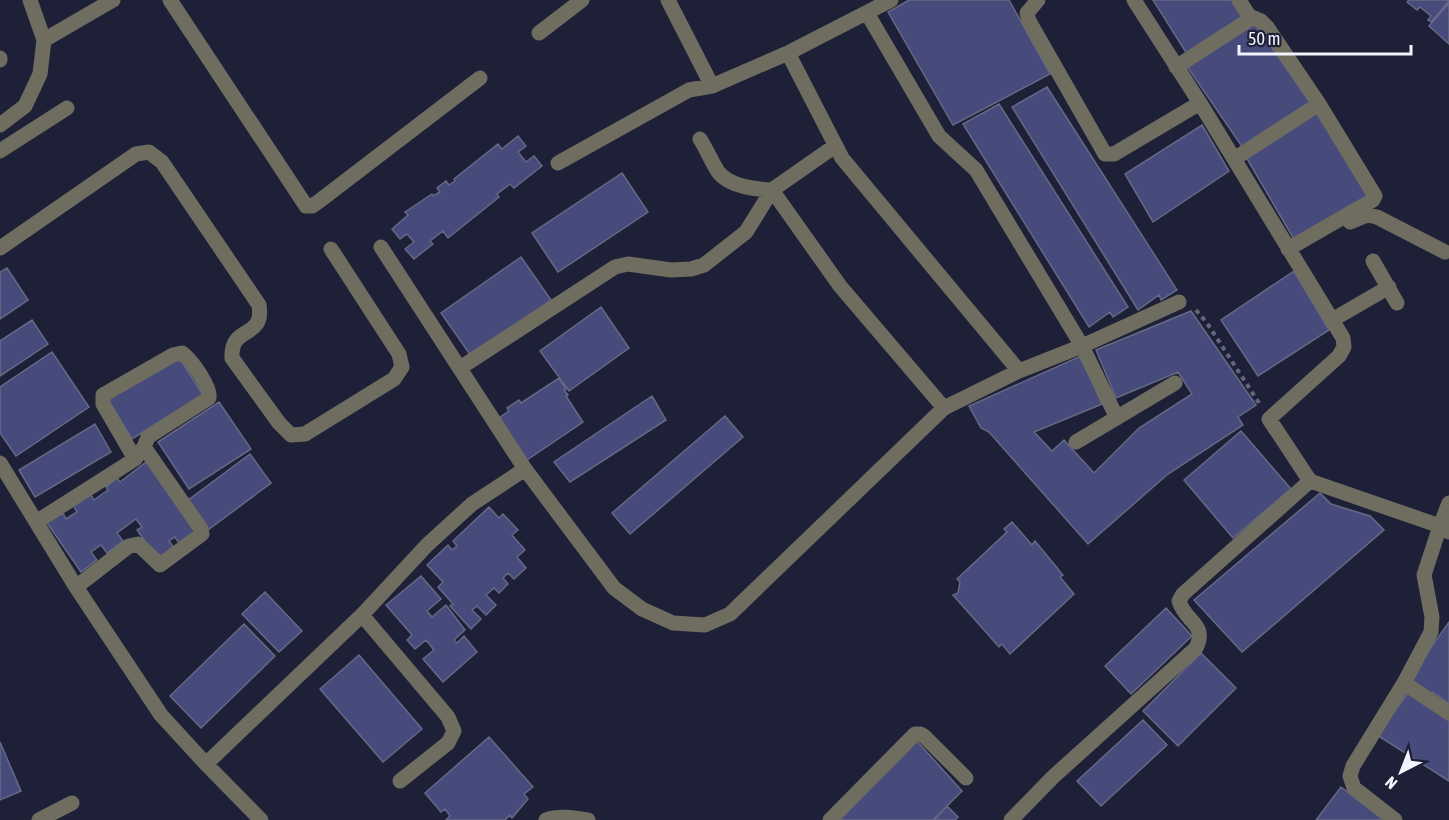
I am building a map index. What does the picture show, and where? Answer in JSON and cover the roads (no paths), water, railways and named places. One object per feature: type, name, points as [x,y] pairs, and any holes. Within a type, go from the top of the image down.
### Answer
[{"type":"street","points":[[0,125],[25,106],[40,74],[44,40],[30,0]]},
{"type":"street","points":[[44,40],[113,0]]},
{"type":"street","points":[[170,0],[306,206],[312,206],[318,202],[480,78]]},
{"type":"street","points":[[539,33],[582,0]]},
{"type":"street","points":[[668,0],[712,86]]},
{"type":"street","points":[[558,164],[689,90],[712,86],[788,53],[891,0]]},
{"type":"street","points":[[1038,0],[1027,13],[1029,21],[1105,154],[1114,154],[1200,103]]},
{"type":"street","points":[[1134,0],[1200,103],[1343,339],[1344,347],[1339,356],[1269,419],[1310,481],[1444,529]]},
{"type":"street","points":[[1239,0],[1252,18],[1261,21],[1267,27],[1319,104],[1375,196],[1373,200],[1291,253]]},
{"type":"street","points":[[867,13],[939,136],[976,170],[1082,346],[1117,418]]},
{"type":"street","points":[[1176,67],[1252,18]]},
{"type":"street","points":[[788,53],[842,158],[1019,371]]},
{"type":"street","points":[[1234,159],[1319,104]]},
{"type":"street","points":[[0,152],[67,108]]},
{"type":"street","points":[[700,139],[720,173],[734,183],[755,189],[772,190]]},
{"type":"street","points":[[460,368],[615,267],[628,264],[671,270],[691,269],[704,265],[746,232],[772,190],[836,146]]},
{"type":"street","points":[[0,248],[136,153],[149,152],[162,162],[259,305],[261,318],[257,326],[237,338],[231,346],[232,358],[279,423],[291,435],[305,434],[394,379],[402,368],[399,354],[330,249]]},
{"type":"street","points":[[772,190],[840,286],[944,408]]},
{"type":"street","points":[[1291,253],[1356,218],[1367,215],[1377,217],[1445,252]]},
{"type":"street","points":[[381,247],[525,469],[614,588],[642,609],[673,623],[705,625],[730,614],[944,408],[1019,371],[1082,346],[1179,302]]},
{"type":"street","points":[[1373,261],[1397,303]]},
{"type":"street","points":[[1332,320],[1389,287]]},
{"type":"street","points":[[36,522],[140,453],[148,437],[153,433],[208,400],[209,389],[182,352],[103,395],[103,404],[140,453],[201,529],[202,534],[160,565],[138,544],[129,546],[76,587]]},
{"type":"street","points":[[1076,442],[1175,383]]},
{"type":"street","points":[[0,463],[76,587],[161,716],[261,820]]},
{"type":"street","points":[[206,764],[362,615],[403,568],[472,504],[525,469]]},
{"type":"street","points":[[1011,820],[1053,777],[1196,648],[1201,638],[1198,627],[1182,610],[1179,601],[1183,594],[1310,481]]},
{"type":"street","points":[[1395,820],[1354,788],[1350,776],[1353,766],[1404,683],[1431,632],[1431,617],[1424,575],[1444,529],[1449,503]]},
{"type":"street","points":[[362,615],[448,717],[454,731],[447,743],[400,781]]},
{"type":"street","points":[[1404,683],[1449,713]]},
{"type":"street","points":[[830,820],[915,734],[924,736],[966,778]]},
{"type":"street","points":[[39,820],[72,803]]},
{"type":"street","points":[[546,820],[550,818],[588,820]]}]
